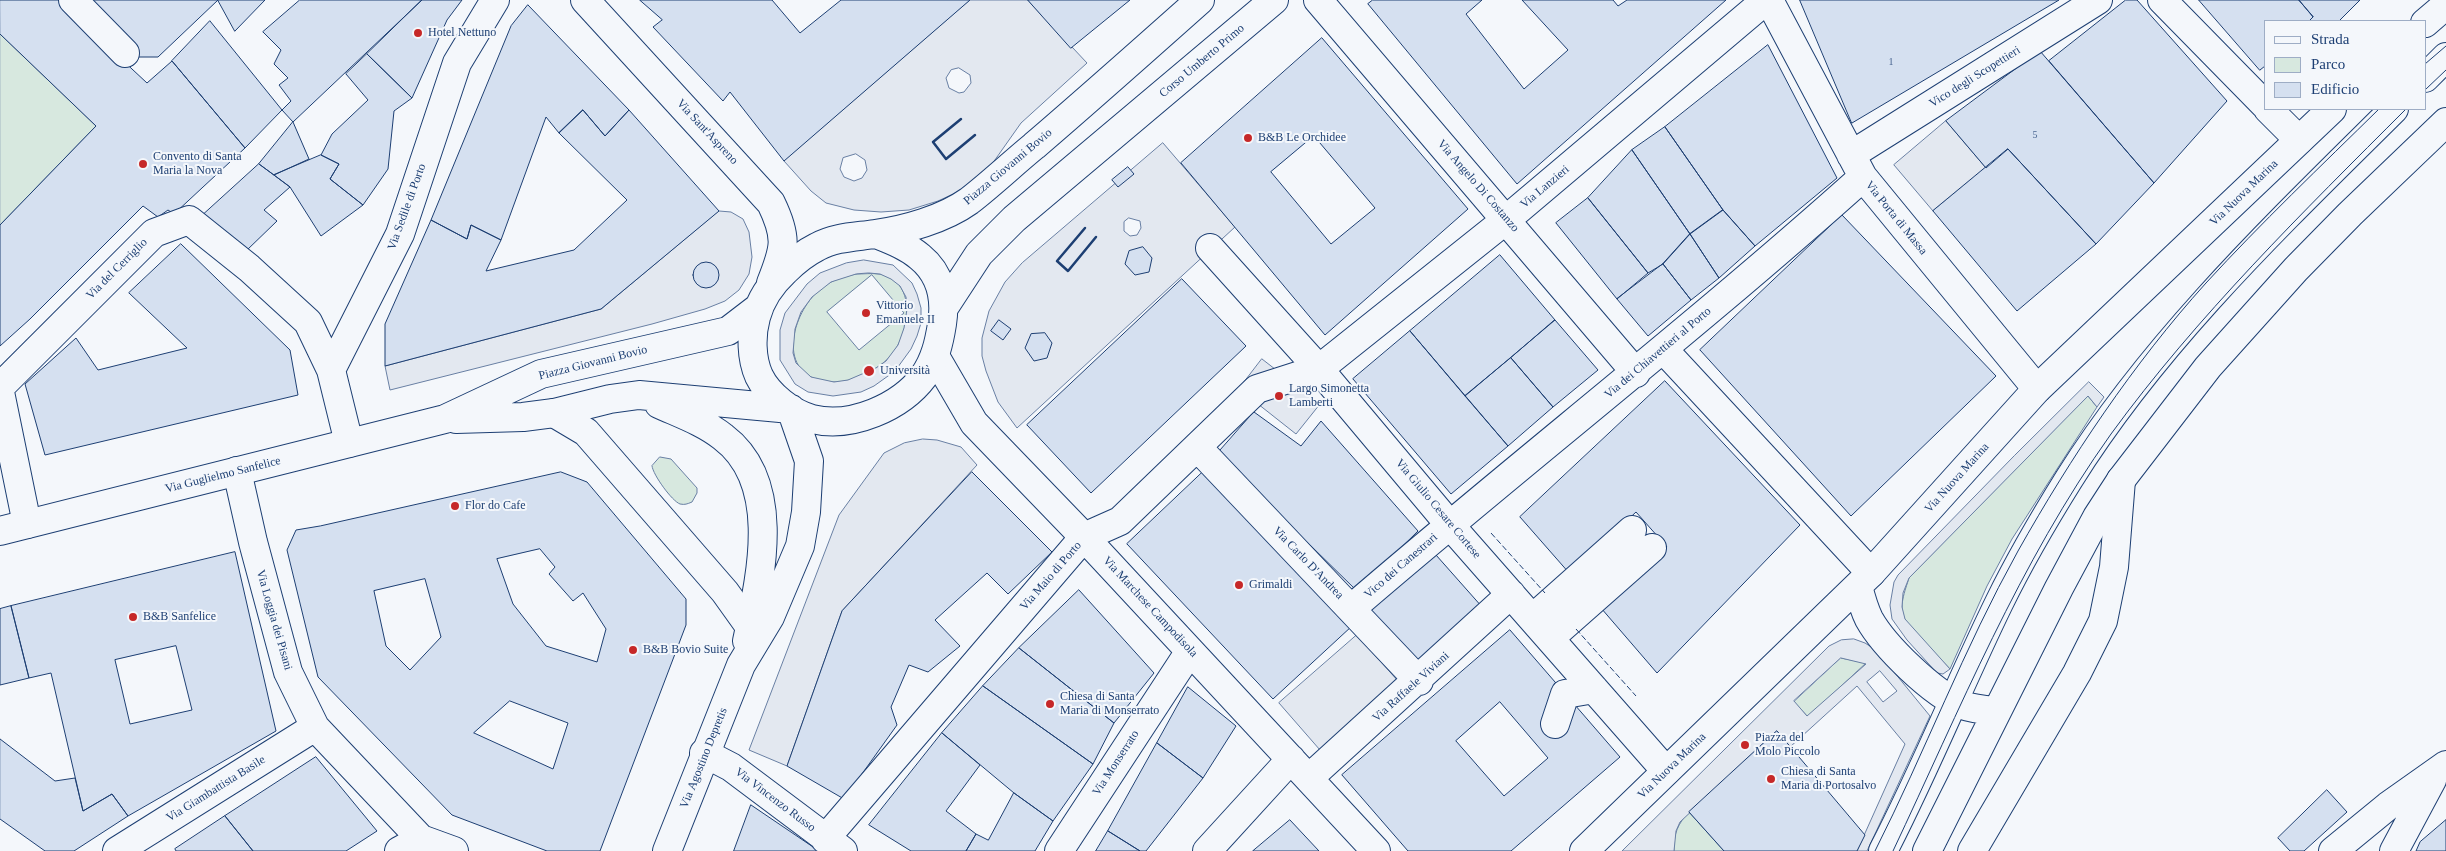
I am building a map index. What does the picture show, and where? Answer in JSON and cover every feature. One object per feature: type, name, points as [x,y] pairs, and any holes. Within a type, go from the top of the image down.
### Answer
[{"type":"street","points":[[73,0],[125,53]]},
{"type":"street","name":"Via Sedile di Porto","points":[[331,370],[400,234],[457,63],[495,0]]},
{"type":"street","name":"Via Sant'Aspreno","points":[[585,0],[771,203],[781,224],[783,253],[771,283]]},
{"type":"street","name":"Piazza Giovanni Bovio","points":[[1130,122],[1014,219],[980,254],[945,306],[936,356],[923,377],[902,398],[880,410],[858,418],[837,421],[812,419],[791,409],[773,395],[759,376],[753,354],[752,330],[758,308],[771,283],[791,265],[817,247],[843,238],[876,234],[940,218],[968,202],[1102,88],[1200,0]]},
{"type":"street","name":"Corso Umberto Primo","points":[[1130,122],[1274,0]]},
{"type":"street","name":"Via Angelo Di Costanzo","points":[[1318,0],[1507,219],[1636,373]]},
{"type":"street","name":"Via Lanzieri","points":[[1319,368],[1507,219],[1768,0]]},
{"type":"street","name":"Via Porta di Massa","points":[[1768,0],[1857,166],[2037,389]]},
{"type":"street","name":"Vico degli Scopettieri","points":[[1857,166],[2098,0]]},
{"type":"street","points":[[2162,0],[2264,104]]},
{"type":"street","points":[[2426,23],[2446,4]]},
{"type":"street","points":[[2426,77],[2446,57]]},
{"type":"street","points":[[2269,110],[2299,140]]},
{"type":"street","name":"Via Nuova Marina","points":[[1584,851],[1864,580],[2037,389],[2331,110]]},
{"type":"street","points":[[1883,851],[1999,602],[2029,546],[2069,479],[2130,393],[2176,335],[2284,218],[2393,110]]},
{"type":"street","points":[[1927,851],[1996,711],[2097,517],[2121,480],[2208,367],[2272,295],[2350,214],[2446,122]]},
{"type":"street","name":"Via dei Chiavettieri al Porto","points":[[1449,524],[1636,373],[1857,166]]},
{"type":"street","name":"Via del Cerriglio","points":[[0,387],[154,233],[189,220],[249,268],[308,322],[331,370]]},
{"type":"street","name":"Piazza Giovanni Bovio","points":[[876,234],[898,243],[921,257],[938,279],[945,306]]},
{"type":"street","name":"Via Giulio Cesare Cortese","points":[[1210,248],[1319,368],[1449,524],[1666,771]]},
{"type":"street","name":"Piazza Giovanni Bovio","points":[[445,419],[541,374],[728,331],[758,308]]},
{"type":"street","points":[[1663,349],[1864,580],[1866,612],[1879,633],[1920,677],[1937,692],[1954,701],[1979,709],[1996,711]]},
{"type":"street","name":"Via Marchese Campodisola","points":[[936,356],[974,423],[1084,536],[1376,851]]},
{"type":"street","name":"Via Maio di Porto","points":[[834,845],[1084,536],[1120,522],[1257,389],[1319,368]]},
{"type":"street","points":[[331,370],[349,443]]},
{"type":"street","points":[[0,392],[27,524]]},
{"type":"street","points":[[639,395],[701,422],[725,438],[742,457],[753,478],[762,506],[764,534],[750,627],[741,665]]},
{"type":"street","name":"Piazza Giovanni Bovio","points":[[445,419],[523,417],[639,395],[791,409]]},
{"type":"street","points":[[741,665],[770,616],[800,546],[806,512],[809,461],[791,409]]},
{"type":"street","points":[[554,412],[586,432],[725,592],[750,627]]},
{"type":"street","name":"Via Guglielmo Sanfelice","points":[[0,531],[445,419]]},
{"type":"street","name":"Via Carlo D'Andrea","points":[[1197,447],[1352,608],[1419,681]]},
{"type":"street","name":"Via Loggia dei Pisani","points":[[237,471],[253,542],[288,672],[315,727],[410,845],[454,851]]},
{"type":"street","points":[[1972,851],[2077,673],[2103,620],[2114,567],[2121,480]]},
{"type":"street","name":"Vico dei Canestrari","points":[[1352,608],[1449,524]]},
{"type":"street","points":[[1541,628],[1632,530]]},
{"type":"street","points":[[1541,628],[1652,548]]},
{"type":"street","name":"Via Raffaele Viviani","points":[[1310,778],[1419,681],[1511,594]]},
{"type":"street","name":"Via Monserrato","points":[[1059,851],[1190,651]]},
{"type":"street","name":"Via Agostino Depretis","points":[[667,851],[704,753],[741,665]]},
{"type":"street","points":[[1556,724],[1565,694],[1594,689]]},
{"type":"street","name":"Via Giambattista Basile","points":[[117,851],[315,727]]},
{"type":"street","name":"Via Vincenzo Russo","points":[[704,753],[731,767],[834,845]]},
{"type":"street","points":[[1208,851],[1290,759]]},
{"type":"street","points":[[2334,851],[2388,806],[2440,770]]},
{"type":"street","points":[[2394,851],[2440,770]]},
{"type":"green space","points":[[0,34],[96,126],[0,225]]},
{"type":"green space","points":[[856,274],[879,274],[891,278],[900,286],[905,296],[907,307],[906,319],[899,343],[888,359],[866,374],[841,382],[815,379],[803,371],[796,359],[793,346],[800,316],[808,303],[822,288],[836,280]],"holes":[[[872,275],[904,313],[859,350],[827,312]]]},
{"type":"green space","points":[[2088,396],[2097,407],[2012,539],[1987,586],[1950,669],[1919,638],[1905,620],[1902,604],[1909,578]]},
{"type":"green space","points":[[660,457],[671,459],[697,488],[697,493],[692,502],[680,504],[663,487],[652,466]]},
{"type":"green space","points":[[1841,658],[1866,663],[1808,717],[1794,702]]},
{"type":"green space","points":[[1689,812],[1724,851],[1674,851],[1674,840],[1677,830]]},
{"type":"shaded area","points":[[970,0],[1028,0],[1087,63],[1021,123],[985,174],[964,189],[938,201],[909,210],[881,212],[854,210],[826,203],[811,191],[784,161]],"holes":[[[959,68],[970,75],[971,83],[964,92],[959,93],[949,88],[946,78],[951,70]],[[856,154],[865,160],[867,170],[862,178],[854,181],[844,177],[840,169],[843,158]]]},
{"type":"shaded area","points":[[1946,121],[1986,168],[1933,211],[1894,165]]},
{"type":"shaded area","points":[[1163,143],[1235,227],[1017,428],[998,402],[982,356],[982,338],[989,311],[1005,282],[1022,263]],"holes":[[[1129,218],[1140,221],[1141,228],[1137,235],[1130,236],[1124,231],[1124,222]]]},
{"type":"shaded area","points":[[719,211],[731,212],[743,219],[749,232],[752,257],[749,274],[739,290],[725,301],[705,309],[652,324],[390,390],[385,366],[601,309]]},
{"type":"shaded area","points":[[864,260],[893,265],[912,283],[921,308],[921,323],[911,349],[895,371],[874,386],[861,392],[833,396],[808,392],[795,384],[780,360],[780,330],[785,313],[807,284],[820,273],[846,263]],"holes":[[[856,274],[880,274],[900,286],[906,297],[907,309],[904,328],[898,345],[886,361],[876,368],[848,380],[834,382],[811,377],[796,363],[793,353],[795,329],[801,312],[812,297],[831,282]]]},
{"type":"shaded area","name":"Largo Simonetta Lamberti","points":[[1262,359],[1320,404],[1296,434],[1239,389]]},
{"type":"shaded area","points":[[2089,382],[2104,397],[2097,407],[2088,396],[1909,578],[1903,593],[1902,607],[1905,619],[1950,669],[1943,674],[1937,673],[1907,640],[1892,619],[1890,605],[1894,582],[1898,575],[2014,456]]},
{"type":"shaded area","points":[[923,439],[937,440],[961,447],[977,465],[842,611],[787,766],[749,750],[839,515],[884,453],[904,443]]},
{"type":"shaded area","points":[[1357,635],[1398,681],[1320,750],[1279,703]]},
{"type":"shaded area","name":"Piazza del Molo Piccolo","points":[[1854,639],[1876,650],[1930,716],[1867,851],[1857,851],[1905,744],[1857,686],[1790,747],[1777,731],[1680,822],[1676,831],[1674,851],[1622,851],[1829,646],[1841,640]],"holes":[[[1841,658],[1866,664],[1807,716],[1794,701]],[[1880,671],[1897,691],[1883,702],[1867,682]]]},
{"type":"building","name":"Convento di Santa Maria la Nova","points":[[0,0],[58,0],[147,83],[172,61],[245,148],[174,214],[168,210],[158,217],[143,206],[30,319],[0,346],[0,225],[96,126],[0,34]]},
{"type":"building","points":[[89,0],[218,0],[158,57],[137,57]]},
{"type":"building","points":[[218,0],[265,0],[235,31]]},
{"type":"building","points":[[300,0],[422,0],[293,122],[282,110],[291,101],[279,85],[288,78],[274,64],[281,50],[263,32]]},
{"type":"building","points":[[422,0],[462,0],[447,20],[412,98],[367,54]]},
{"type":"building","points":[[640,0],[772,0],[800,33],[841,0],[970,0],[784,161],[730,92],[723,101],[653,27],[662,20]]},
{"type":"building","points":[[1028,0],[1130,0],[1071,48]]},
{"type":"building","points":[[1373,0],[1482,0],[1466,14],[1524,89],[1568,50],[1522,0],[1613,0],[1618,6],[1627,0],[1726,0],[1517,184],[1368,4]]},
{"type":"building","points":[[1800,0],[2059,0],[1852,123]]},
{"type":"building","points":[[2126,0],[2137,0],[2227,101],[2154,183],[2049,61]]},
{"type":"building","points":[[2199,0],[2299,0],[2313,17],[2310,20],[2264,20],[2264,67],[2260,70]]},
{"type":"building","points":[[2299,0],[2360,0],[2340,20],[2310,20],[2313,17]]},
{"type":"building","points":[[528,5],[629,110],[605,136],[583,110],[559,133],[546,117],[501,240],[471,225],[467,239],[431,220],[511,26]]},
{"type":"building","points":[[210,21],[282,110],[245,148],[172,61]]},
{"type":"building","points":[[1322,38],[1468,209],[1325,335],[1181,163]],"holes":[[[1314,136],[1375,208],[1331,244],[1271,172]]]},
{"type":"building","points":[[1768,45],[1837,178],[1755,246],[1723,210],[1665,127]]},
{"type":"building","points":[[2040,51],[2154,183],[2096,244],[2008,149],[1986,168],[1946,121]]},
{"type":"building","points":[[367,54],[412,98],[394,111],[388,169],[363,205],[330,179],[339,164],[321,155],[332,134],[368,100],[346,74]]},
{"type":"building","points":[[583,110],[605,136],[629,110],[719,211],[601,309],[385,366],[385,324],[431,220],[467,239],[471,225],[501,240],[486,271],[574,250],[627,200],[559,133]]},
{"type":"building","points":[[293,122],[309,159],[274,175],[259,164]]},
{"type":"building","points":[[1665,127],[1723,210],[1690,234],[1632,150]]},
{"type":"building","points":[[2008,149],[2096,244],[2017,311],[1933,211]]},
{"type":"building","points":[[1632,150],[1690,234],[1663,264],[1648,273],[1588,198]]},
{"type":"building","points":[[321,155],[339,164],[330,179],[363,205],[321,236],[290,187],[274,175]]},
{"type":"building","points":[[259,164],[290,187],[264,210],[277,221],[246,251],[204,214]]},
{"type":"building","points":[[1128,167],[1134,174],[1118,187],[1112,180]]},
{"type":"building","points":[[1588,198],[1648,273],[1617,299],[1556,223]]},
{"type":"building","points":[[1723,210],[1755,246],[1719,278],[1690,234]]},
{"type":"building","points":[[1842,215],[1996,376],[1851,516],[1700,350]]},
{"type":"building","points":[[1690,234],[1719,278],[1691,300],[1663,264]]},
{"type":"building","points":[[181,244],[290,350],[298,395],[45,455],[25,384],[76,338],[98,370],[187,348],[129,293]]},
{"type":"building","points":[[1143,247],[1152,258],[1149,272],[1135,275],[1125,264],[1129,251]]},
{"type":"building","points":[[1500,255],[1555,320],[1465,396],[1410,331]]},
{"type":"building","points":[[706,262],[715,266],[719,275],[715,284],[706,288],[697,284],[693,275],[697,266]]},
{"type":"building","points":[[1663,264],[1691,300],[1648,336],[1617,299]]},
{"type":"building","points":[[1182,279],[1246,346],[1091,493],[1027,425]]},
{"type":"building","points":[[999,320],[1011,329],[1003,340],[991,331]]},
{"type":"building","points":[[1555,320],[1598,370],[1553,407],[1511,358]]},
{"type":"building","points":[[1410,331],[1508,446],[1451,494],[1353,379]]},
{"type":"building","points":[[1045,333],[1052,343],[1047,358],[1034,361],[1025,348],[1031,334]]},
{"type":"building","points":[[1511,358],[1553,407],[1508,446],[1465,396]]},
{"type":"building","points":[[1665,381],[1800,525],[1657,673],[1601,608],[1667,547],[1636,512],[1570,574],[1520,517]]},
{"type":"building","points":[[1254,412],[1301,446],[1321,421],[1418,531],[1357,591],[1217,454]]},
{"type":"building","name":"Grimaldi","points":[[1205,470],[1352,626],[1273,699],[1127,544]]},
{"type":"building","points":[[561,472],[587,482],[686,599],[686,625],[600,851],[547,851],[452,815],[318,677],[287,550],[296,530]],"holes":[[[540,549],[555,567],[549,574],[573,601],[583,593],[606,629],[597,662],[546,646],[513,604],[497,559]],[[425,579],[441,637],[410,670],[386,646],[374,591]],[[510,701],[568,723],[553,769],[474,733]]]},
{"type":"building","points":[[972,472],[1052,552],[1008,594],[987,573],[935,620],[960,646],[928,672],[909,665],[891,707],[897,725],[844,799],[787,766],[842,611]]},
{"type":"building","points":[[235,552],[276,731],[128,816],[112,794],[83,811],[51,673],[29,678],[11,606]],"holes":[[[176,646],[192,710],[130,724],[115,660]]]},
{"type":"building","points":[[1436,555],[1483,608],[1415,666],[1368,612]]},
{"type":"building","points":[[1079,590],[1154,673],[1114,723],[1019,648]]},
{"type":"building","points":[[11,606],[29,678],[0,685],[0,609]]},
{"type":"building","points":[[1510,630],[1620,757],[1511,851],[1408,851],[1342,775]],"holes":[[[1500,702],[1548,758],[1504,796],[1456,741]]]},
{"type":"building","name":"Chiesa di Santa Maria di Monserrato","points":[[1019,648],[1114,723],[1093,764],[983,686]]},
{"type":"building","points":[[983,686],[1093,764],[1053,821],[1014,793],[942,733]]},
{"type":"building","points":[[1188,687],[1236,726],[1203,778],[1157,743]]},
{"type":"building","name":"Chiesa di Santa Maria di Portosalvo","points":[[1777,731],[1865,835],[1857,851],[1724,851],[1689,812]]},
{"type":"building","points":[[942,733],[980,765],[946,811],[976,834],[966,851],[911,851],[869,825]]},
{"type":"building","points":[[0,739],[55,781],[75,778],[83,811],[112,794],[128,816],[74,851],[45,851],[0,819]]},
{"type":"building","points":[[1157,743],[1203,778],[1146,851],[1140,851],[1108,831]]},
{"type":"building","points":[[316,757],[377,831],[346,851],[253,851],[225,816]]},
{"type":"building","points":[[2327,790],[2347,812],[2304,851],[2290,851],[2278,838]]},
{"type":"building","points":[[1014,793],[1053,821],[1035,851],[966,851],[976,834],[988,840]]},
{"type":"building","points":[[751,805],[819,851],[734,851]]},
{"type":"building","points":[[225,816],[253,851],[176,851],[175,849]]},
{"type":"building","points":[[1290,820],[1319,851],[1253,851]]},
{"type":"building","points":[[2446,820],[2446,851],[2416,851],[2420,842]]},
{"type":"building","points":[[1108,831],[1140,851],[1096,851]]},
{"type":"tram line","points":[[2426,63],[2446,46]]},
{"type":"tram line","points":[[2426,89],[2446,70]]},
{"type":"tram line","points":[[1875,851],[1998,588],[2059,481],[2104,412],[2153,346],[2206,283],[2378,110]]},
{"type":"tram line","points":[[1893,851],[1967,691],[2019,585],[2078,483],[2111,434],[2144,390],[2215,306],[2290,226],[2405,110]]},
{"type":"fence","points":[[1491,533],[1545,593]]},
{"type":"fence","points":[[1576,629],[1636,696]]},
{"type":"wall","points":[[961,119],[933,142],[946,159],[975,135]]},
{"type":"wall","points":[[1085,228],[1057,261],[1068,271],[1096,237]]},
{"type":"place","name":"Hotel Nettuno","points":[[418,33]]},
{"type":"place","name":"B&B Le Orchidee","points":[[1248,138]]},
{"type":"place","name":"Convento di Santa Maria la Nova","points":[[143,164]]},
{"type":"place","name":"Vittorio Emanuele II","points":[[866,313]]},
{"type":"place","name":"Università","points":[[869,371]]},
{"type":"place","name":"Largo Simonetta Lamberti","points":[[1279,396]]},
{"type":"place","name":"Flor do Cafe","points":[[455,506]]},
{"type":"place","name":"Grimaldi","points":[[1239,585]]},
{"type":"place","name":"B&B Sanfelice","points":[[133,617]]},
{"type":"place","name":"B&B Bovio Suite","points":[[633,650]]},
{"type":"place","name":"Chiesa di Santa Maria di Monserrato","points":[[1050,704]]},
{"type":"place","name":"Piazza del Molo Piccolo","points":[[1745,745]]},
{"type":"place","name":"Chiesa di Santa Maria di Portosalvo","points":[[1771,779]]}]
